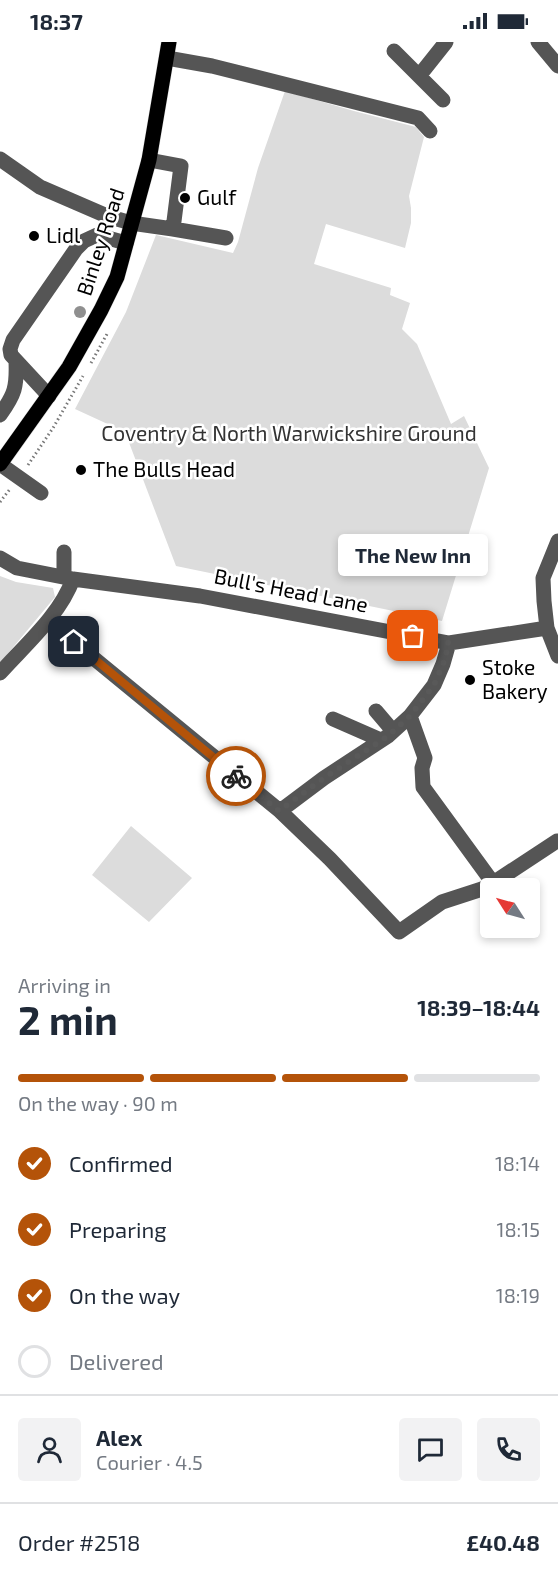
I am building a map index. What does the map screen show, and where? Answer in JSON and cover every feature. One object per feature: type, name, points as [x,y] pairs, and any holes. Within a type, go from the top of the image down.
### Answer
[{"type":"main road","name":"Binley Road","points":[[0,464],[69,368],[117,277],[149,160],[169,42]]},
{"type":"street","points":[[419,76],[446,42]]},
{"type":"street","points":[[538,42],[558,66]]},
{"type":"street","points":[[394,51],[443,100]]},
{"type":"street","points":[[167,58],[212,66],[418,118],[430,131]]},
{"type":"street","points":[[0,159],[46,190],[107,216],[131,223],[226,238]]},
{"type":"street","points":[[149,160],[181,166],[173,229]]},
{"type":"street","points":[[49,396],[11,355],[13,340],[76,249],[84,241],[97,235],[126,243]]},
{"type":"street","points":[[0,415],[13,393],[16,361]]},
{"type":"street","points":[[0,464],[41,493]]},
{"type":"street","points":[[558,541],[543,578],[547,628],[558,656]]},
{"type":"street","points":[[0,673],[51,617],[67,594],[68,578],[64,552]]},
{"type":"street","name":"Bull's Head Lane","points":[[0,558],[17,568],[68,578],[200,596],[449,643],[547,628]]},
{"type":"street","points":[[51,617],[52,624],[291,820],[399,932],[442,902],[480,890]]},
{"type":"street","points":[[279,811],[387,736],[410,716],[434,685],[449,643]]},
{"type":"street","points":[[376,711],[387,736]]},
{"type":"street","points":[[410,716],[425,758],[422,768],[423,787],[490,878]]},
{"type":"street","points":[[333,719],[387,736]]},
{"type":"street","points":[[502,878],[557,842]]},
{"type":"green space","name":"Coventry & North Warwickshire Ground","points":[[285,91],[416,127],[424,137],[409,196],[411,223],[405,248],[326,224],[314,264],[391,288],[390,295],[410,303],[402,329],[417,344],[451,424],[464,416],[489,468],[442,621],[176,566],[125,432],[75,409],[126,312],[156,235],[233,253],[258,168]]},
{"type":"green space","points":[[0,576],[16,582],[53,588],[55,597],[0,663]]},
{"type":"green space","points":[[131,826],[192,878],[149,922],[92,875]]},
{"type":"way so far","points":[[236,776],[279,811],[388,736],[410,716],[434,685],[449,643],[413,636]]},
{"type":"place","name":"Gulf","points":[[185,198]]},
{"type":"place","name":"Lidl","points":[[34,236]]},
{"type":"place","name":"The Bulls Head","points":[[81,470]]},
{"type":"place","name":"The New Inn","points":[[413,636]]},
{"type":"place","name":"Stoke Bakery","points":[[470,680]]},
{"type":"route","points":[[74,642],[236,776]]}]
